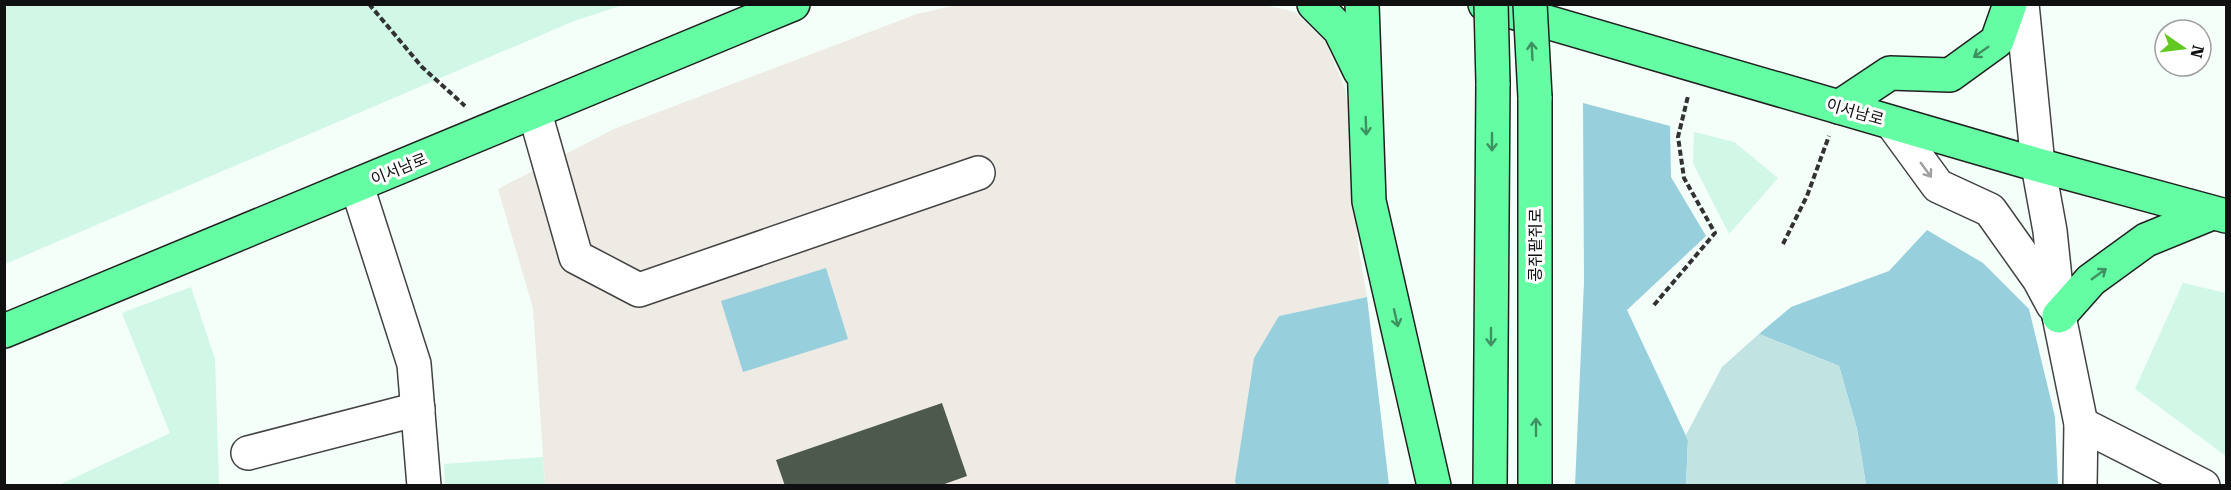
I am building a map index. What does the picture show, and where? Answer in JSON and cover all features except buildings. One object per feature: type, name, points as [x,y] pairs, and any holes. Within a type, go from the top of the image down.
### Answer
[{"type":"main road","name":"이서남로","points":[[4,331],[793,4]]},
{"type":"main road","points":[[1314,4],[1340,30],[1365,79]]},
{"type":"main road","points":[[1362,4],[1369,201],[1434,486]]},
{"type":"main road","name":"이서남로","points":[[1485,4],[2038,165],[2219,214]]},
{"type":"main road","points":[[1491,4],[1493,84],[1491,486]]},
{"type":"main road","name":"콩쥐팥쥐로","points":[[1530,4],[1535,97],[1535,486]]},
{"type":"main road","points":[[1839,107],[1890,73],[1950,75],[1997,41],[2010,4]]},
{"type":"main road","points":[[2059,316],[2091,280],[2146,240],[2219,214]]},
{"type":"street","points":[[2022,4],[2038,165],[2050,231],[2059,316],[2081,424],[2080,486]]},
{"type":"street","points":[[535,112],[576,257],[639,290],[978,173]]},
{"type":"street","points":[[1892,123],[1938,186],[1990,210],[2039,279],[2059,316]]},
{"type":"street","points":[[357,186],[414,364],[424,486]]},
{"type":"street","points":[[248,453],[418,409]]},
{"type":"street","points":[[2081,424],[2203,486]]},
{"type":"path","points":[[369,4],[422,67],[492,130]]},
{"type":"path","points":[[1654,305],[1715,233],[1684,178],[1678,137],[1696,66]]},
{"type":"path","points":[[1783,244],[1807,196],[1839,107]]},
{"type":"shaded area","points":[[961,4],[1265,5],[1295,12],[1325,41],[1346,91],[1358,246],[1367,297],[1279,316],[1235,481],[1236,485],[545,485],[533,308],[498,189],[614,129],[917,14]]},
{"type":"shaded area","points":[[1583,103],[1670,126],[1671,177],[1706,236],[1627,310],[1688,440],[1686,485],[1575,486],[1584,282]]},
{"type":"shaded area","points":[[1927,230],[1983,263],[2029,309],[2055,417],[2058,485],[1866,485],[1857,429],[1839,366],[1759,334],[1791,307],[1889,271]]},
{"type":"shaded area","points":[[826,268],[848,339],[743,372],[721,301]]},
{"type":"shaded area","points":[[1367,297],[1389,485],[1236,485],[1254,358],[1279,316]]},
{"type":"shaded area","points":[[1759,334],[1839,366],[1857,429],[1866,485],[1686,485],[1688,440],[1686,435],[1722,367]]},
{"type":"green space","points":[[5,4],[623,5],[574,21],[5,264]]},
{"type":"green space","points":[[1694,132],[1734,142],[1778,178],[1729,234],[1693,163]]},
{"type":"green space","points":[[2183,283],[2226,293],[2226,456],[2135,389]]},
{"type":"green space","points":[[191,287],[215,359],[219,485],[59,485],[170,433],[122,313]]},
{"type":"green space","points":[[543,457],[545,485],[445,485],[444,464]]}]
